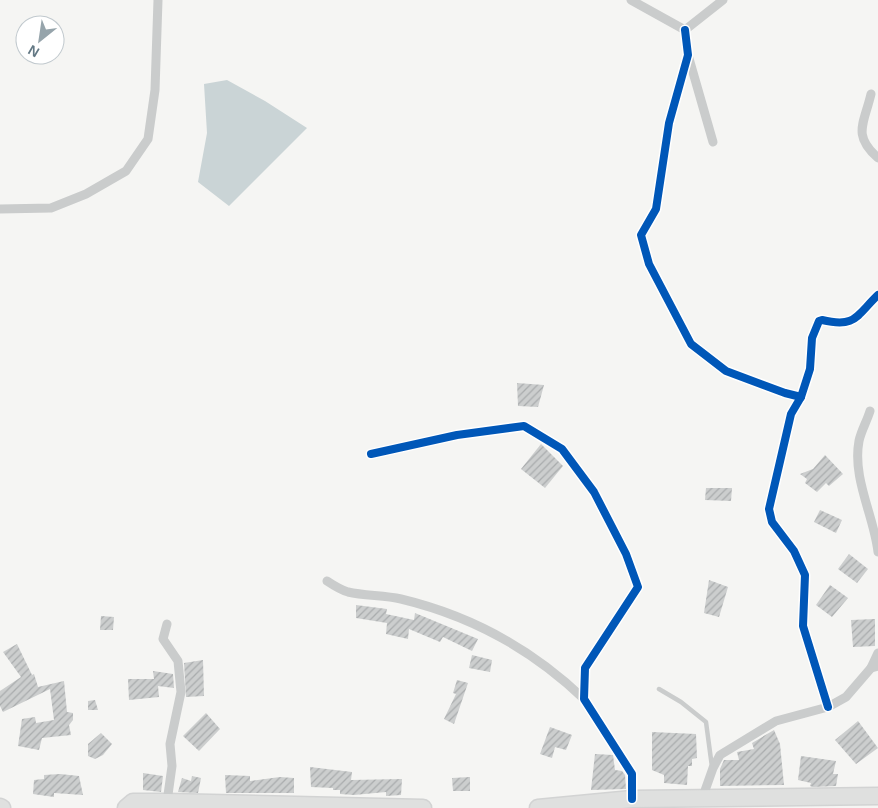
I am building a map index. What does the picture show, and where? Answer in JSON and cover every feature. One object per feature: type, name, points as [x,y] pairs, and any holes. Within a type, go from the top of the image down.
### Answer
[{"type":"highway","points":[[538,808],[632,799],[878,796]]},
{"type":"highway","points":[[126,808],[133,802],[424,808]]},
{"type":"street","points":[[0,209],[52,208],[86,194],[126,171],[148,139],[155,90],[158,0]]},
{"type":"street","points":[[630,0],[685,30]]},
{"type":"street","points":[[685,30],[723,0]]},
{"type":"street","points":[[685,30],[688,55],[713,142]]},
{"type":"street","points":[[688,55],[669,123],[656,209],[641,235],[649,264],[691,344],[726,371],[801,397]]},
{"type":"street","points":[[871,94],[861,136],[864,144],[878,158]]},
{"type":"street","points":[[828,707],[804,626],[805,575],[794,552],[772,522],[769,509],[791,414],[801,397],[810,370],[812,338],[819,321],[841,323],[852,321],[878,295]]},
{"type":"street","points":[[870,411],[859,440],[858,466],[877,535],[878,552]]},
{"type":"street","points":[[371,454],[457,435],[524,426],[562,450],[594,492],[626,554],[638,587],[585,668],[584,699]]},
{"type":"street","points":[[327,581],[347,592],[402,599],[456,616],[495,633],[546,664],[584,699],[632,774],[632,799]]},
{"type":"street","points":[[167,624],[163,639],[178,661],[181,692],[170,744],[172,766],[167,802]]},
{"type":"street","points":[[702,799],[713,768],[720,755],[776,721],[828,707],[846,697],[874,667],[878,653]]},
{"type":"lane","points":[[659,689],[681,702],[706,722],[713,768]]},
{"type":"shaded area","points":[[227,80],[265,101],[307,128],[229,206],[198,182],[207,133],[204,84]]},
{"type":"building","points":[[517,383],[544,385],[538,407],[518,406]]},
{"type":"building","points":[[541,444],[563,466],[545,488],[521,469]]},
{"type":"building","points":[[825,455],[843,474],[829,486],[826,483],[817,492],[805,483],[807,479],[800,474],[813,469]]},
{"type":"building","points":[[706,488],[732,488],[731,501],[705,500]]},
{"type":"building","points":[[820,510],[842,520],[836,533],[814,522]]},
{"type":"building","points":[[849,554],[868,569],[857,583],[838,569]]},
{"type":"building","points":[[709,580],[728,587],[719,617],[704,613]]},
{"type":"building","points":[[830,585],[848,598],[832,617],[816,605]]},
{"type":"building","points":[[356,605],[387,609],[386,614],[414,620],[415,613],[478,639],[472,651],[443,637],[440,642],[409,629],[408,639],[386,634],[387,623],[356,618]]},
{"type":"building","points":[[101,616],[114,617],[113,630],[100,630]]},
{"type":"building","points":[[875,619],[875,646],[853,647],[851,620]]},
{"type":"building","points":[[17,644],[32,675],[34,674],[38,687],[64,681],[67,712],[73,713],[73,720],[69,725],[71,735],[42,738],[39,750],[18,746],[22,719],[35,717],[36,723],[54,720],[50,689],[3,712],[0,706],[0,691],[21,677],[3,652]]},
{"type":"building","points":[[472,655],[492,660],[490,672],[469,668]]},
{"type":"building","points":[[203,660],[204,696],[186,697],[184,663]]},
{"type":"building","points":[[153,671],[173,674],[174,688],[158,686],[159,697],[129,700],[128,679],[154,679]]},
{"type":"building","points":[[457,680],[468,683],[454,724],[444,719],[456,694],[453,693]]},
{"type":"building","points":[[95,700],[98,710],[88,710],[88,701]]},
{"type":"building","points":[[206,713],[220,729],[199,751],[183,736]]},
{"type":"building","points":[[858,721],[878,748],[856,764],[835,740]]},
{"type":"building","points":[[550,727],[572,735],[566,750],[555,747],[552,758],[540,754]]},
{"type":"building","points":[[774,730],[780,744],[784,785],[720,786],[720,769],[724,760],[739,760],[737,752],[754,749],[752,743]]},
{"type":"building","points":[[652,732],[696,734],[697,758],[692,759],[692,766],[688,766],[687,785],[664,783],[664,775],[652,770]]},
{"type":"building","points":[[101,733],[112,744],[103,755],[95,759],[88,756],[88,744]]},
{"type":"building","points":[[595,754],[613,755],[615,770],[622,771],[625,775],[626,789],[591,790]]},
{"type":"building","points":[[801,756],[836,761],[833,774],[838,774],[836,786],[813,787],[810,786],[811,783],[798,780]]},
{"type":"building","points":[[310,767],[352,772],[351,780],[402,779],[401,795],[386,796],[386,792],[354,795],[340,794],[340,790],[333,790],[333,788],[311,787]]},
{"type":"building","points":[[143,773],[163,776],[161,792],[143,790]]},
{"type":"building","points":[[44,775],[79,776],[83,795],[54,793],[54,797],[33,794],[34,780],[44,779]]},
{"type":"building","points":[[225,775],[250,776],[250,781],[280,777],[294,778],[294,793],[226,793]]},
{"type":"building","points":[[192,776],[201,778],[198,793],[178,792],[182,778],[191,781]]},
{"type":"building","points":[[470,777],[470,791],[453,791],[452,778]]},
{"type":"cycle path","points":[[685,30],[688,55],[669,123],[656,209],[641,235],[649,264],[691,344],[726,371],[801,397]]},
{"type":"cycle path","points":[[828,707],[803,626],[805,575],[794,551],[772,522],[769,509],[791,414],[801,397],[810,369],[812,338],[819,321],[849,321],[860,314],[878,295]]},
{"type":"cycle path","points":[[371,454],[457,435],[524,426],[562,449],[594,492],[626,554],[638,587],[585,668],[584,699],[632,774],[632,799]]}]
